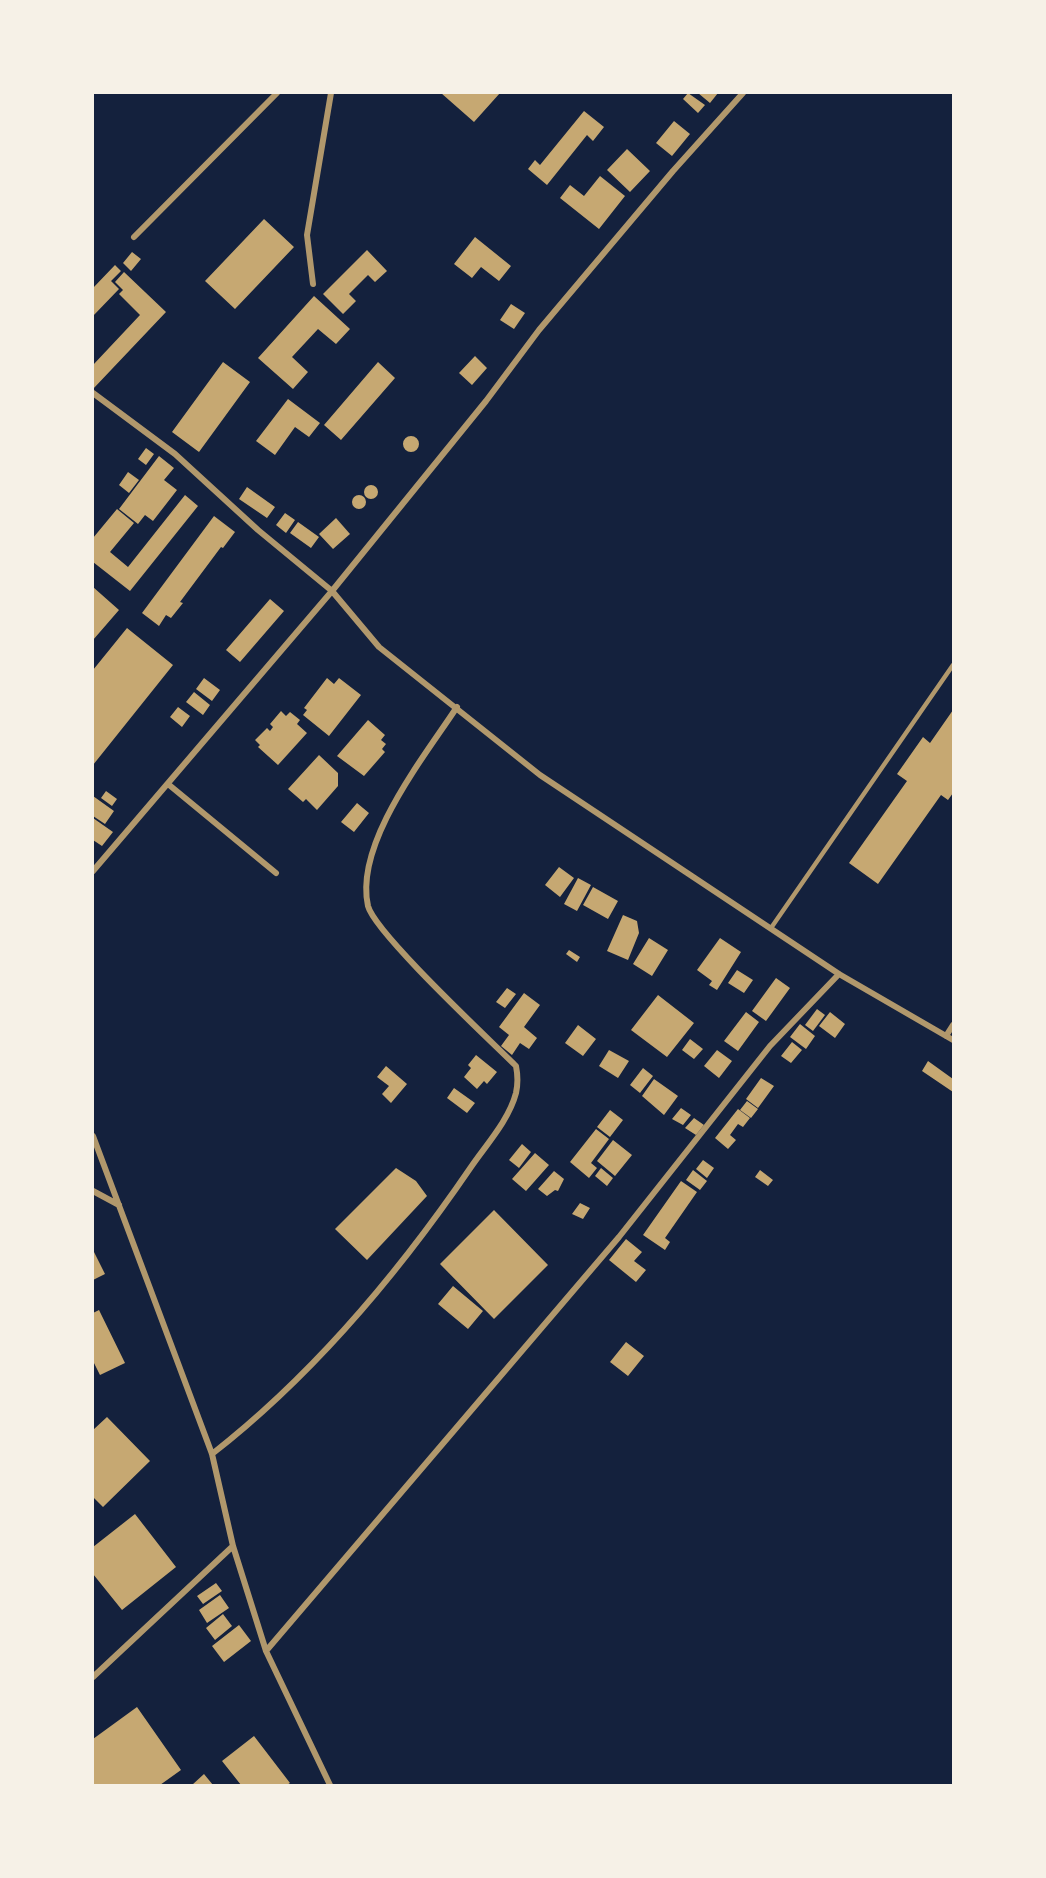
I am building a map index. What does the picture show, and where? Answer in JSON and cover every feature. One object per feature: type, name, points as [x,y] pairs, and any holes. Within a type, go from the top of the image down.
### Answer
[{"type":"street","points":[[134,237],[277,93]]},
{"type":"street","points":[[313,284],[307,235],[331,93]]},
{"type":"street","points":[[93,871],[332,591],[486,400],[539,330],[673,171],[743,93]]},
{"type":"street","points":[[93,393],[175,453],[258,530],[332,591],[379,647],[540,775],[839,974],[953,1040]]},
{"type":"street","points":[[212,1454],[297,1377],[387,1281],[469,1170],[498,1128],[515,1096],[518,1081],[516,1066],[392,941],[369,909],[367,893],[371,859],[383,821],[457,707]]},
{"type":"street","points":[[168,784],[276,873]]},
{"type":"street","points":[[266,1651],[619,1237],[770,1047],[839,974]]},
{"type":"street","points":[[946,1036],[953,1025]]},
{"type":"street","points":[[93,1136],[212,1454],[233,1546],[266,1651],[330,1785]]},
{"type":"street","points":[[93,1191],[119,1205]]},
{"type":"street","points":[[93,1677],[233,1546]]},
{"type":"lane","points":[[771,928],[953,665]]},
{"type":"building","points":[[441,93],[474,94],[500,93],[474,122]]},
{"type":"building","points":[[688,93],[705,105],[698,113],[683,99]]},
{"type":"building","points":[[698,93],[718,93],[710,103]]},
{"type":"building","points":[[584,111],[604,127],[593,141],[587,135],[547,185],[528,169],[535,160],[540,165]]},
{"type":"building","points":[[674,121],[690,134],[672,156],[656,143]]},
{"type":"building","points":[[627,149],[650,171],[630,192],[607,170]]},
{"type":"building","points":[[600,176],[625,196],[599,229],[560,198],[570,185],[584,196]]},
{"type":"building","points":[[264,219],[294,247],[235,309],[205,281]]},
{"type":"building","points":[[475,237],[511,266],[499,281],[481,267],[472,278],[454,264]]},
{"type":"building","points":[[367,250],[387,271],[375,282],[368,275],[349,294],[356,301],[343,314],[323,294]]},
{"type":"building","points":[[132,252],[141,259],[131,271],[123,263]]},
{"type":"building","points":[[115,265],[121,271],[111,281],[119,289],[93,316],[93,288]]},
{"type":"building","points":[[124,272],[166,312],[93,389],[93,365],[140,315],[119,294],[123,290],[115,282]]},
{"type":"building","points":[[314,296],[350,329],[336,344],[318,329],[292,357],[308,372],[293,389],[258,358]]},
{"type":"building","points":[[511,304],[525,313],[514,329],[500,320]]},
{"type":"building","points":[[475,356],[487,368],[472,385],[459,373]]},
{"type":"building","points":[[223,362],[250,382],[199,452],[172,432]]},
{"type":"building","points":[[378,362],[395,378],[341,440],[324,425]]},
{"type":"building","points":[[288,399],[320,423],[309,437],[295,427],[275,455],[256,441]]},
{"type":"building","points":[[411,436],[417,438],[419,444],[417,450],[411,452],[405,450],[403,444],[405,438]]},
{"type":"building","points":[[146,448],[154,454],[146,465],[138,459]]},
{"type":"building","points":[[159,456],[174,468],[164,480],[177,490],[153,521],[145,515],[138,524],[119,509]]},
{"type":"building","points":[[128,472],[139,480],[129,493],[119,485]]},
{"type":"building","points":[[371,485],[376,487],[378,492],[376,497],[371,499],[366,497],[364,492],[366,487]]},
{"type":"building","points":[[247,487],[275,507],[267,518],[239,499]]},
{"type":"building","points":[[185,495],[198,506],[130,591],[93,562],[93,538],[117,509],[134,523],[110,552],[128,567]]},
{"type":"building","points":[[359,495],[364,497],[366,502],[364,507],[359,509],[354,507],[352,502],[354,497]]},
{"type":"building","points":[[285,513],[295,520],[286,533],[276,525]]},
{"type":"building","points":[[214,516],[235,532],[180,602],[183,603],[171,618],[166,615],[159,626],[142,613]]},
{"type":"building","points":[[336,518],[350,534],[333,549],[319,534]]},
{"type":"building","points":[[298,522],[319,537],[311,548],[290,533]]},
{"type":"building","points":[[93,587],[119,610],[93,640]]},
{"type":"building","points":[[270,599],[284,611],[240,662],[226,650]]},
{"type":"building","points":[[127,628],[173,665],[93,765],[93,670]]},
{"type":"building","points":[[204,678],[220,690],[212,701],[196,689]]},
{"type":"building","points":[[327,678],[334,684],[339,678],[361,695],[329,736],[303,715],[307,710],[304,708]]},
{"type":"building","points":[[194,692],[210,705],[203,715],[186,702]]},
{"type":"building","points":[[178,707],[190,716],[182,727],[170,717]]},
{"type":"building","points":[[953,710],[953,793],[948,800],[941,795],[878,884],[849,863],[907,781],[897,774],[923,737],[930,743]]},
{"type":"building","points":[[281,711],[286,716],[290,712],[300,720],[297,724],[307,733],[278,765],[258,747],[260,745],[255,740],[267,728],[270,731],[273,727],[270,724]]},
{"type":"building","points":[[368,720],[385,735],[381,740],[386,744],[382,749],[385,752],[364,776],[337,756]]},
{"type":"building","points":[[319,755],[338,773],[338,786],[317,810],[306,799],[303,802],[288,789]]},
{"type":"building","points":[[106,791],[117,799],[112,806],[101,798]]},
{"type":"building","points":[[93,796],[114,811],[105,824],[93,816]]},
{"type":"building","points":[[357,803],[369,813],[354,832],[341,822]]},
{"type":"building","points":[[93,818],[113,832],[102,846],[93,840]]},
{"type":"building","points":[[559,867],[574,878],[560,897],[545,885]]},
{"type":"building","points":[[578,878],[591,885],[577,911],[564,904]]},
{"type":"building","points":[[593,887],[618,901],[608,919],[583,905]]},
{"type":"building","points":[[623,915],[637,921],[639,933],[628,960],[607,951]]},
{"type":"building","points":[[649,938],[668,950],[652,976],[633,964]]},
{"type":"building","points":[[720,938],[741,952],[717,990],[709,985],[712,981],[697,970]]},
{"type":"building","points":[[569,950],[580,957],[577,962],[566,954]]},
{"type":"building","points":[[737,970],[753,980],[744,993],[728,983]]},
{"type":"building","points":[[776,978],[790,988],[766,1021],[752,1011]]},
{"type":"building","points":[[507,988],[516,994],[505,1008],[496,1002]]},
{"type":"building","points":[[524,993],[540,1005],[524,1027],[537,1038],[529,1049],[520,1043],[512,1055],[501,1046],[509,1035],[499,1027]]},
{"type":"building","points":[[658,995],[694,1023],[667,1057],[631,1030]]},
{"type":"building","points":[[817,1009],[825,1015],[813,1031],[805,1025]]},
{"type":"building","points":[[746,1012],[759,1022],[738,1051],[724,1041]]},
{"type":"building","points":[[830,1012],[845,1024],[835,1038],[819,1026]]},
{"type":"building","points":[[800,1024],[815,1036],[806,1049],[790,1037]]},
{"type":"building","points":[[578,1025],[596,1039],[583,1056],[565,1043]]},
{"type":"building","points":[[690,1039],[703,1049],[694,1059],[682,1050]]},
{"type":"building","points":[[792,1042],[802,1050],[791,1063],[781,1056]]},
{"type":"building","points":[[609,1050],[629,1061],[618,1078],[599,1066]]},
{"type":"building","points":[[717,1050],[732,1061],[719,1078],[704,1066]]},
{"type":"building","points":[[476,1055],[497,1072],[487,1084],[484,1081],[477,1089],[464,1077],[471,1068],[468,1065]]},
{"type":"building","points":[[928,1061],[953,1079],[953,1092],[922,1071]]},
{"type":"building","points":[[386,1066],[407,1084],[391,1103],[382,1094],[389,1086],[377,1077]]},
{"type":"building","points":[[643,1068],[653,1076],[640,1093],[630,1085]]},
{"type":"building","points":[[761,1078],[774,1086],[758,1108],[746,1099]]},
{"type":"building","points":[[654,1079],[678,1096],[664,1115],[642,1096]]},
{"type":"building","points":[[454,1088],[475,1103],[467,1113],[447,1098]]},
{"type":"building","points":[[747,1101],[758,1109],[751,1118],[740,1110]]},
{"type":"building","points":[[681,1108],[691,1115],[683,1125],[672,1119]]},
{"type":"building","points":[[738,1109],[750,1118],[743,1127],[738,1124],[730,1135],[736,1140],[728,1149],[715,1138]]},
{"type":"building","points":[[610,1110],[623,1120],[610,1137],[597,1127]]},
{"type":"building","points":[[694,1118],[704,1125],[696,1135],[685,1128]]},
{"type":"building","points":[[596,1129],[609,1139],[591,1163],[597,1168],[589,1178],[570,1162]]},
{"type":"building","points":[[613,1140],[632,1155],[615,1176],[597,1161]]},
{"type":"building","points":[[522,1144],[531,1152],[519,1168],[509,1160]]},
{"type":"building","points":[[535,1153],[549,1165],[526,1191],[512,1179]]},
{"type":"building","points":[[703,1160],[714,1168],[707,1178],[696,1169]]},
{"type":"building","points":[[396,1168],[416,1181],[427,1196],[367,1260],[335,1229]]},
{"type":"building","points":[[601,1168],[613,1178],[607,1186],[595,1176]]},
{"type":"building","points":[[693,1170],[707,1181],[700,1190],[686,1180]]},
{"type":"building","points":[[760,1170],[773,1180],[768,1186],[755,1177]]},
{"type":"building","points":[[554,1171],[564,1179],[558,1191],[555,1190],[547,1196],[538,1189]]},
{"type":"building","points":[[681,1181],[697,1192],[665,1238],[670,1242],[665,1250],[643,1235]]},
{"type":"building","points":[[580,1203],[590,1208],[583,1219],[572,1214]]},
{"type":"building","points":[[494,1210],[548,1265],[494,1319],[440,1264]]},
{"type":"building","points":[[626,1239],[642,1252],[634,1261],[646,1270],[636,1282],[609,1260]]},
{"type":"building","points":[[93,1250],[105,1274],[93,1280]]},
{"type":"building","points":[[453,1286],[483,1311],[468,1329],[438,1304]]},
{"type":"building","points":[[99,1310],[125,1363],[100,1375],[93,1361],[93,1313]]},
{"type":"building","points":[[626,1342],[644,1356],[628,1376],[610,1362]]},
{"type":"building","points":[[107,1417],[150,1461],[103,1507],[93,1497],[93,1430]]},
{"type":"building","points":[[135,1514],[176,1567],[122,1610],[93,1574],[93,1547]]},
{"type":"building","points":[[216,1583],[222,1591],[203,1604],[197,1596]]},
{"type":"building","points":[[220,1595],[229,1608],[207,1623],[199,1610]]},
{"type":"building","points":[[223,1614],[232,1626],[215,1640],[206,1628]]},
{"type":"building","points":[[239,1625],[251,1641],[224,1662],[212,1646]]},
{"type":"building","points":[[137,1707],[181,1770],[160,1785],[93,1785],[93,1739]]},
{"type":"building","points":[[254,1736],[290,1783],[287,1785],[241,1785],[222,1761]]},
{"type":"building","points":[[204,1774],[213,1785],[192,1785]]}]
